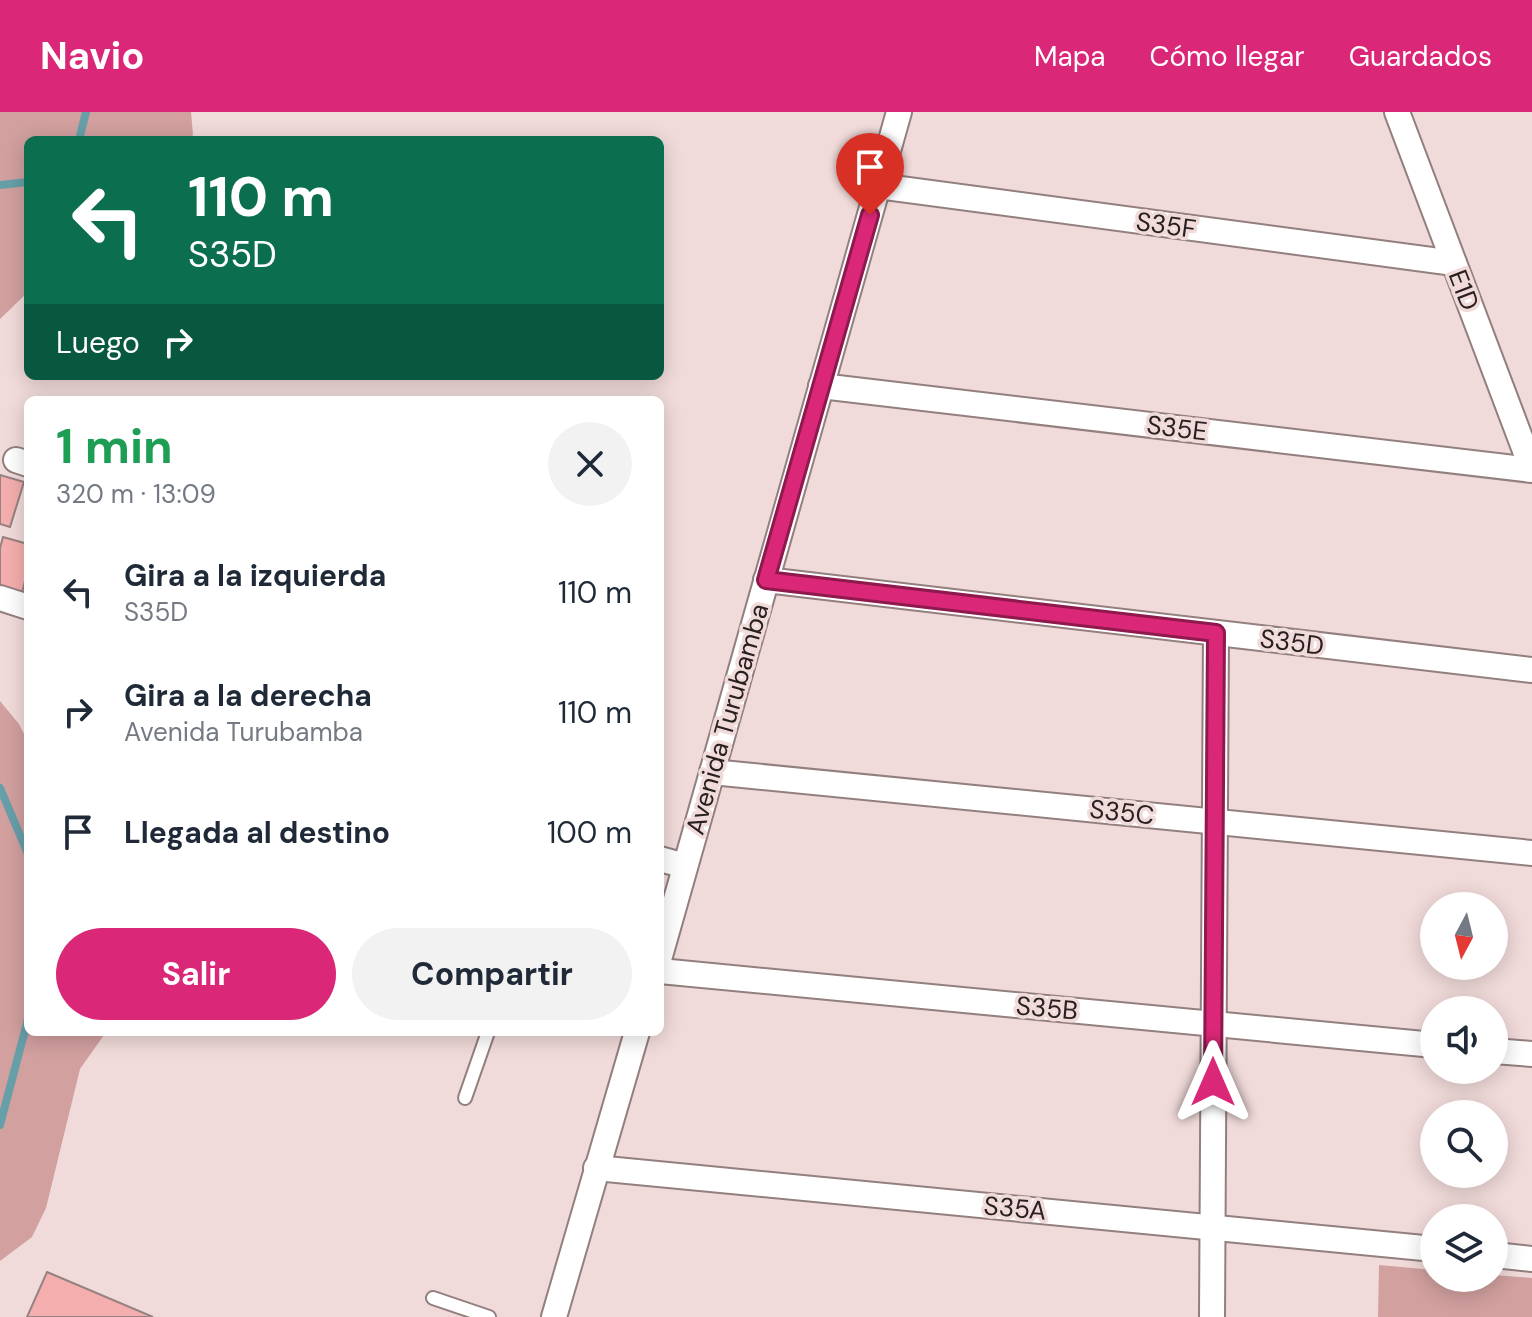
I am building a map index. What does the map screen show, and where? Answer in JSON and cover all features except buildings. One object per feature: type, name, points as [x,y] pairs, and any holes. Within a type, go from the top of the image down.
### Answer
[{"type":"street","name":"Avenida Turubamba","points":[[664,942],[899,112]]},
{"type":"street","name":"E1D","points":[[1397,112],[1532,469]]},
{"type":"street","name":"S35F","points":[[878,186],[1454,263]]},
{"type":"street","name":"S35E","points":[[821,386],[1532,469]]},
{"type":"street","name":"S35D","points":[[766,580],[1532,670]]},
{"type":"street","points":[[0,598],[24,606]]},
{"type":"street","points":[[1212,1317],[1216,633]]},
{"type":"street","name":"S35C","points":[[712,772],[1532,853]]},
{"type":"street","points":[[664,860],[685,866]]},
{"type":"street","name":"S35B","points":[[664,971],[1420,1044]]},
{"type":"street","points":[[554,1317],[636,1036]]},
{"type":"street","points":[[1508,1052],[1532,1054]]},
{"type":"street","name":"S35A","points":[[596,1168],[1420,1248]]},
{"type":"street","points":[[1508,1256],[1532,1259]]},
{"type":"lane","points":[[465,1098],[487,1036]]},
{"type":"lane","points":[[433,1298],[489,1317]]},
{"type":"shaded area","points":[[0,112],[191,112],[192,136],[24,136],[24,296],[0,319]]},
{"type":"shaded area","points":[[0,701],[24,734],[24,1036],[103,1036],[80,1069],[46,1208],[32,1237],[0,1261]]},
{"type":"shaded area","points":[[1379,1265],[1420,1269],[1420,1292],[1508,1292],[1508,1276],[1532,1278],[1532,1317],[1378,1317]]},
{"type":"waterway","points":[[80,136],[86,112]]},
{"type":"waterway","points":[[0,185],[24,182]]},
{"type":"waterway","points":[[0,788],[24,845]]},
{"type":"waterway","points":[[0,1125],[24,1034]]},
{"type":"route","points":[[870,215],[766,580],[1216,633],[1213,1082]]}]
